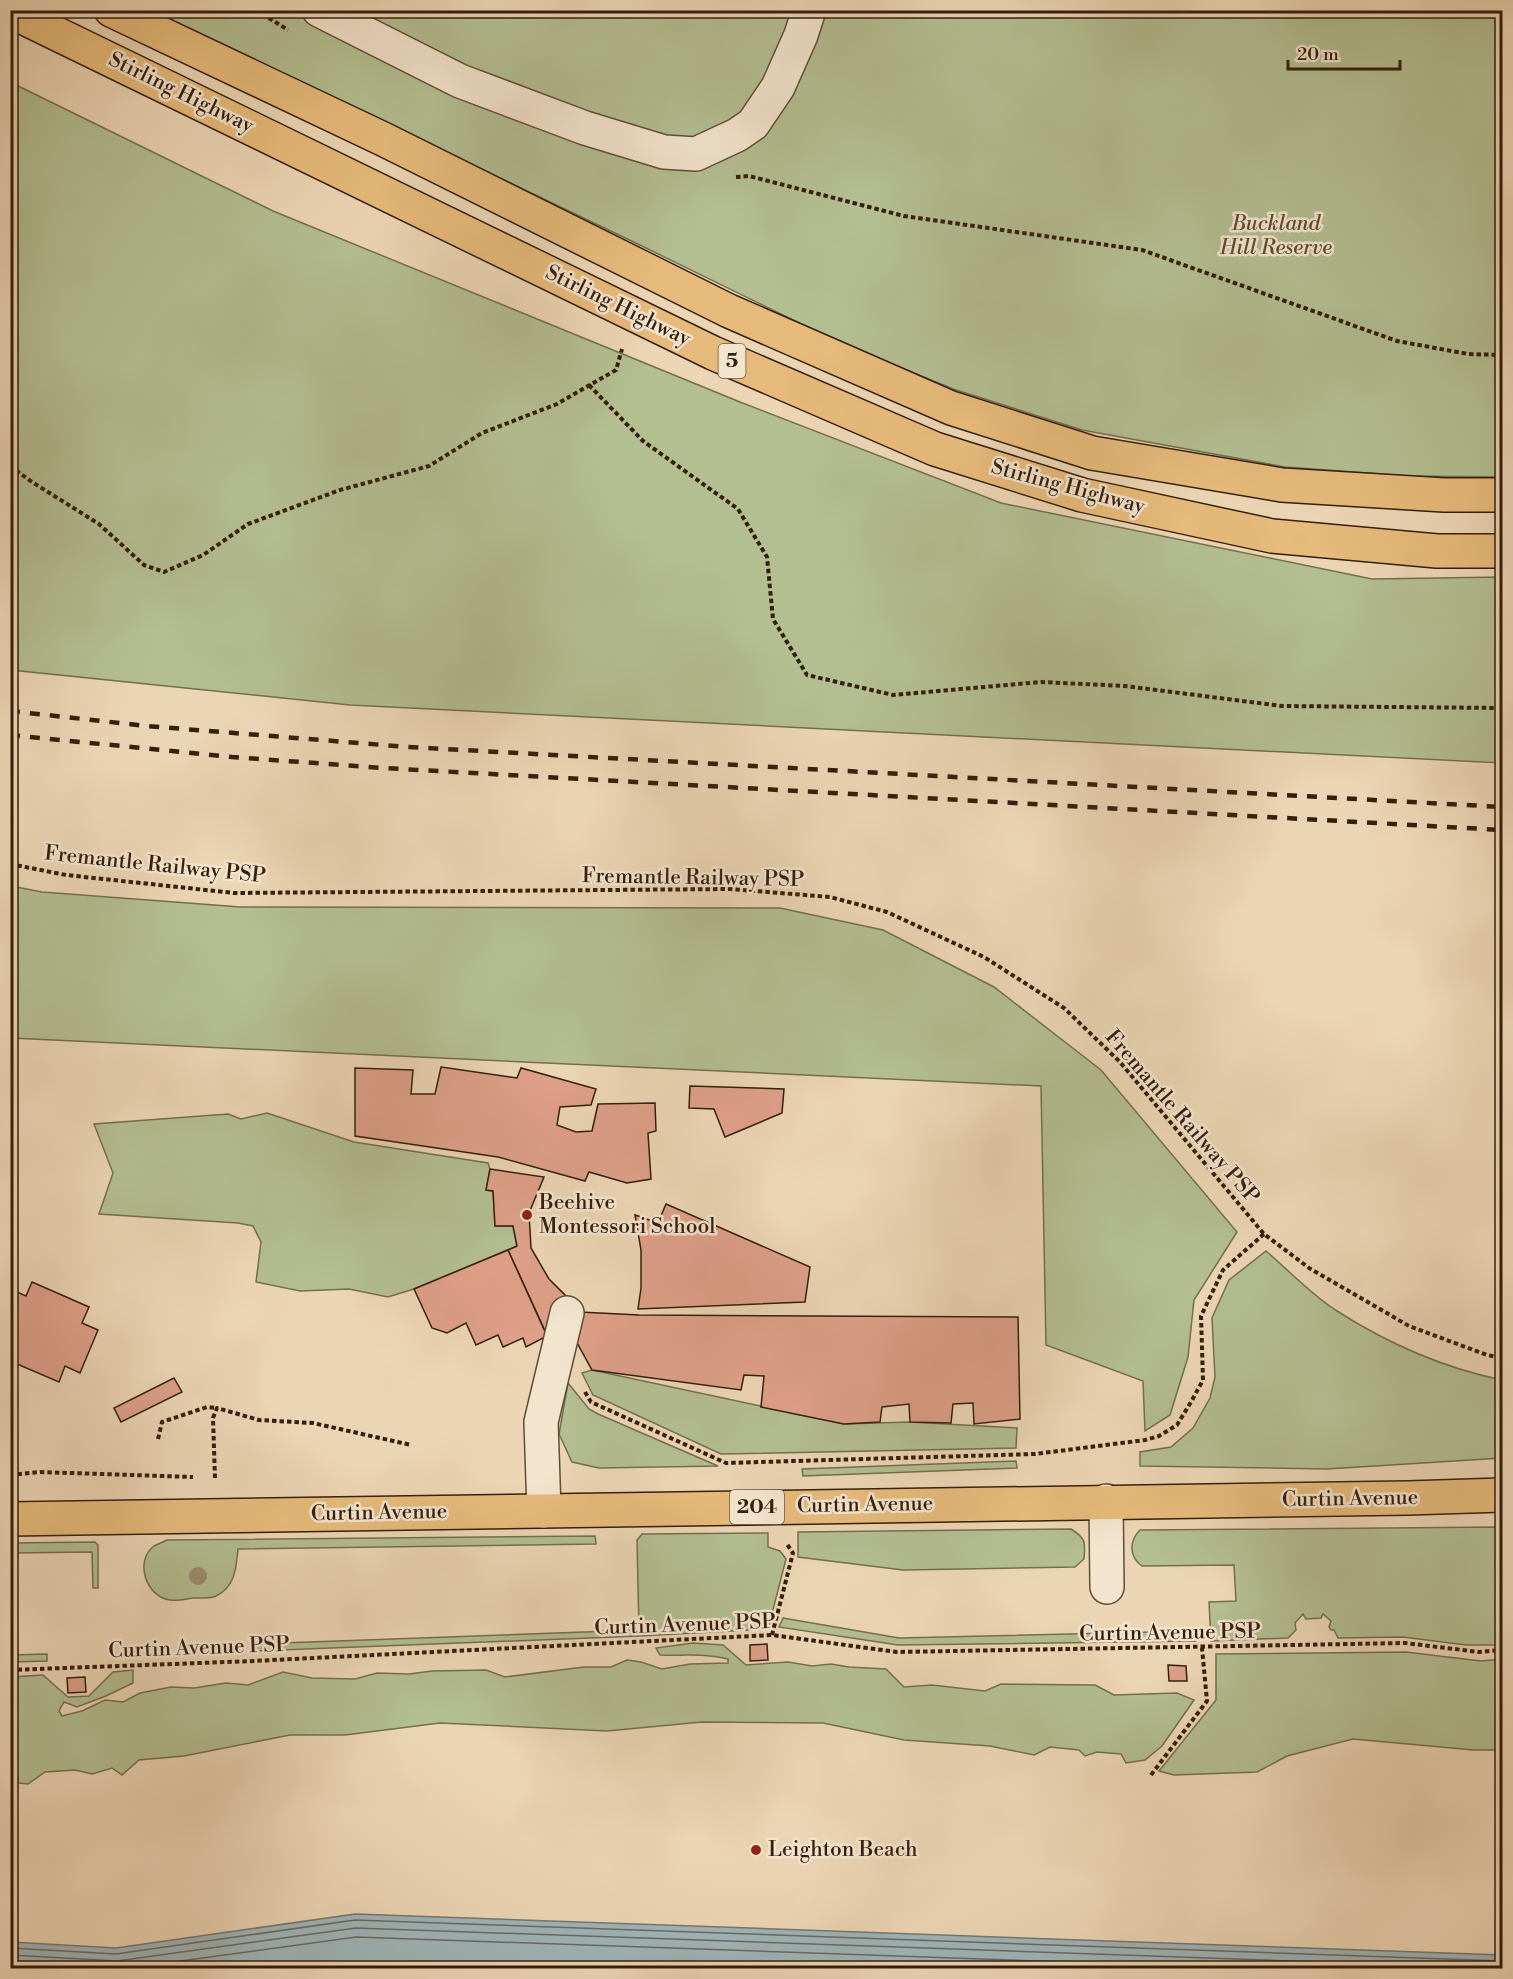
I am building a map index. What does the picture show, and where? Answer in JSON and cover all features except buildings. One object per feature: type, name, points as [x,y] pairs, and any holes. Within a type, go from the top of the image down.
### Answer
[{"type":"main road","name":"Stirling Highway","points":[[111,10],[384,139],[729,311],[951,408],[1092,453],[1282,485],[1444,495],[1503,495]]},
{"type":"main road","name":"Stirling Highway","points":[[10,11],[713,352],[935,449],[1083,495],[1272,536],[1437,551],[1503,551]]},
{"type":"main road","name":"Curtin Avenue","points":[[10,1519],[1503,1495]]},
{"type":"lane","points":[[320,10],[460,81],[585,128],[664,152],[696,154],[737,135],[753,124],[778,87],[810,10]]},
{"type":"lane","points":[[544,1511],[541,1422],[567,1313]]},
{"type":"lane","points":[[1106,1502],[1107,1587]]},
{"type":"path","points":[[749,176],[904,216],[1142,250],[1397,341],[1468,354],[1503,355]]},
{"type":"path","points":[[10,466],[99,524],[144,565],[164,572],[203,555],[248,524],[340,490],[429,466],[482,433],[557,404],[616,370],[620,354],[638,316]]},
{"type":"path","points":[[589,385],[643,441],[738,509],[766,556],[773,619],[807,675],[893,695],[1041,682],[1125,686],[1282,706],[1503,708]]},
{"type":"path","name":"Fremantle Railway PSP","points":[[10,864],[66,875],[234,893],[730,889],[830,897],[887,912],[984,957],[1064,1008],[1120,1062],[1264,1234],[1309,1268],[1410,1326],[1488,1355],[1503,1358]]},
{"type":"path","points":[[581,1384],[591,1402],[726,1463],[1035,1454],[1144,1440],[1159,1436],[1177,1425],[1191,1402],[1203,1380],[1201,1316],[1223,1270],[1264,1234]]},
{"type":"path","points":[[158,1439],[162,1422],[207,1407],[259,1420],[313,1423],[411,1445]]},
{"type":"path","points":[[215,1478],[213,1418],[217,1408]]},
{"type":"path","points":[[10,1475],[40,1472],[222,1478]]},
{"type":"path","points":[[772,1635],[793,1553],[786,1541]]},
{"type":"path","name":"Curtin Avenue PSP","points":[[10,1670],[254,1661],[772,1635],[897,1652],[1405,1643],[1479,1652],[1503,1650]]},
{"type":"path","points":[[1151,1775],[1207,1701],[1202,1648]]},
{"type":"green space","name":"Buckland Hill Reserve","points":[[151,11],[1502,11],[1502,477],[1408,476],[1285,467],[1082,430],[953,389],[838,342]]},
{"type":"green space","points":[[10,82],[273,211],[740,402],[1001,503],[1372,579],[1502,577],[1502,763],[350,705],[11,670]]},
{"type":"green space","points":[[11,886],[42,892],[241,907],[780,908],[883,930],[994,987],[1101,1070],[1237,1232],[1194,1300],[1188,1357],[1170,1415],[1145,1431],[1143,1381],[1046,1345],[1041,1086],[11,1038]]},
{"type":"green space","points":[[267,1113],[354,1142],[488,1163],[490,1169],[486,1190],[493,1191],[495,1226],[513,1226],[517,1246],[414,1289],[388,1297],[349,1289],[300,1291],[256,1282],[261,1242],[253,1226],[238,1223],[99,1214],[113,1173],[94,1124],[228,1114],[241,1119]]},
{"type":"green space","points":[[1266,1251],[1328,1305],[1376,1334],[1437,1361],[1502,1380],[1502,1458],[1327,1469],[1140,1466],[1140,1452],[1171,1447],[1193,1428],[1210,1398],[1215,1377],[1212,1318],[1229,1280]]},
{"type":"green space","points":[[592,1370],[844,1424],[910,1422],[1017,1428],[1016,1448],[721,1454],[593,1395],[582,1373]]},
{"type":"green space","points":[[568,1383],[589,1409],[598,1414],[718,1466],[599,1468],[572,1462],[559,1434]]},
{"type":"green space","points":[[1016,1461],[1017,1468],[803,1476],[802,1469]]},
{"type":"green space","points":[[1502,1527],[1501,1645],[1466,1645],[1403,1637],[1338,1638],[1334,1630],[1329,1627],[1331,1621],[1323,1614],[1321,1618],[1306,1619],[1303,1614],[1295,1623],[1296,1630],[1288,1638],[1211,1641],[1209,1602],[1236,1601],[1234,1565],[1142,1566],[1135,1558],[1132,1549],[1136,1534],[1140,1530]]},
{"type":"green space","points":[[1071,1529],[1080,1536],[1085,1545],[1084,1559],[1075,1567],[903,1570],[798,1557],[798,1532]]},
{"type":"green space","points":[[768,1533],[768,1547],[780,1551],[786,1559],[768,1629],[255,1651],[255,1644],[639,1630],[637,1540],[642,1534]]},
{"type":"green space","points":[[595,1536],[596,1544],[238,1549],[234,1576],[223,1592],[208,1598],[182,1600],[162,1597],[155,1592],[145,1578],[144,1569],[148,1553],[154,1546],[167,1540]]},
{"type":"green space","points":[[95,1542],[98,1545],[98,1588],[93,1588],[92,1552],[11,1553],[11,1543]]},
{"type":"green space","points":[[783,1618],[899,1638],[1197,1631],[1196,1641],[898,1645],[779,1627]]},
{"type":"green space","points":[[693,1643],[723,1645],[746,1665],[788,1662],[812,1666],[831,1664],[886,1669],[904,1687],[932,1685],[985,1691],[1001,1684],[1095,1685],[1114,1695],[1177,1693],[1194,1700],[1162,1746],[1145,1760],[1126,1763],[1121,1754],[1097,1752],[1085,1756],[1079,1750],[1050,1747],[1034,1755],[990,1746],[904,1740],[823,1723],[702,1722],[607,1731],[440,1723],[345,1735],[290,1735],[184,1756],[139,1760],[122,1775],[112,1768],[92,1774],[75,1770],[45,1772],[28,1784],[19,1783],[11,1776],[11,1677],[43,1675],[68,1697],[89,1696],[113,1672],[133,1670],[133,1683],[77,1707],[64,1702],[59,1711],[62,1716],[82,1711],[105,1700],[123,1702],[140,1693],[171,1687],[194,1688],[226,1683],[248,1685],[283,1672],[312,1678],[355,1679],[377,1673],[409,1674],[432,1671],[486,1670],[505,1677],[584,1667],[611,1667],[627,1660],[662,1669],[690,1664],[728,1663],[728,1659],[711,1656],[660,1655],[656,1648]]},
{"type":"green space","points":[[1406,1652],[1481,1661],[1502,1659],[1502,1750],[1474,1750],[1353,1739],[1287,1756],[1257,1772],[1174,1775],[1159,1771],[1216,1700],[1216,1654]]},
{"type":"green space","points":[[47,1654],[47,1661],[11,1662],[11,1655]]},
{"type":"water","points":[[355,1914],[1502,1955],[1502,1968],[11,1968],[11,1942],[116,1948]]},
{"type":"railway","points":[[10,711],[147,726],[408,747],[1502,807]]},
{"type":"railway","points":[[10,735],[232,757],[383,768],[1502,830]]},
{"type":"place","name":"Beehive Montessori School","points":[[527,1215]]},
{"type":"place","name":"Leighton Beach","points":[[756,1850]]}]
